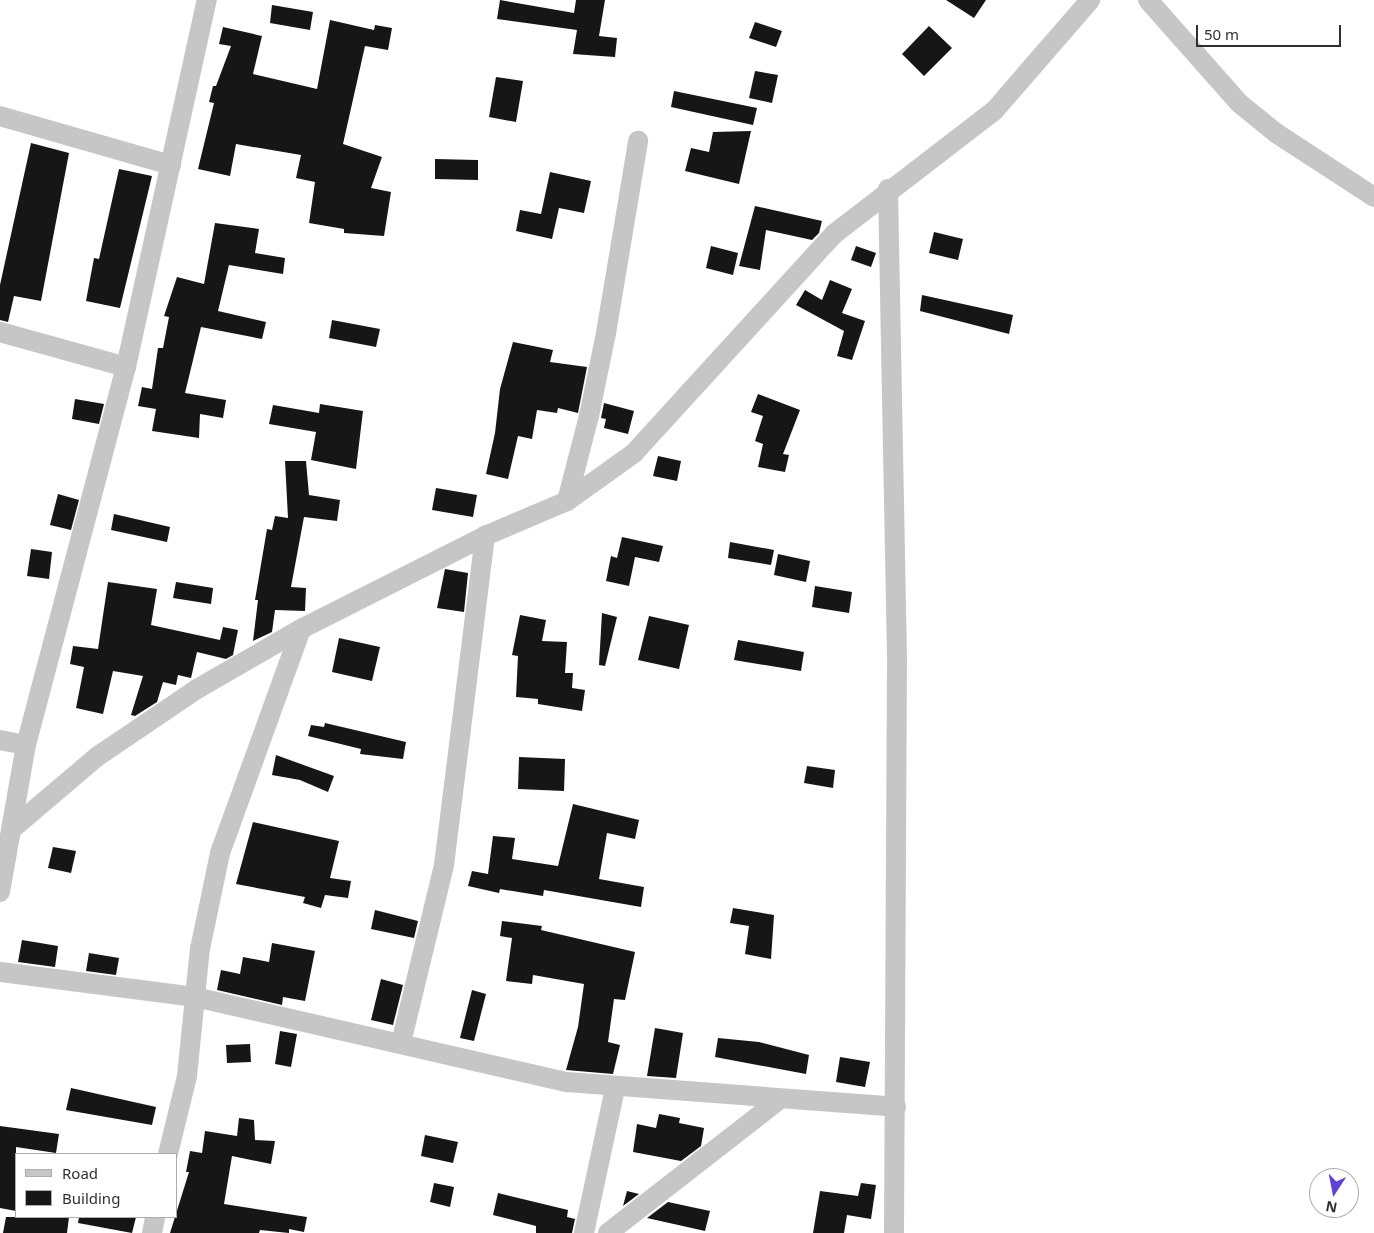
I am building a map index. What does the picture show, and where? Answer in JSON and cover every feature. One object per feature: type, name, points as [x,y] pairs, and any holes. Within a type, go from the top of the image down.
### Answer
[{"type":"street","points":[[0,892],[13,828],[26,745],[126,367],[207,0]]},
{"type":"street","points":[[13,828],[98,756],[197,689],[301,629],[485,536],[567,501],[634,453],[834,234],[888,189],[994,111],[1090,0]]},
{"type":"street","points":[[1148,0],[1239,103],[1276,133],[1374,197]]},
{"type":"street","points":[[0,116],[170,165]]},
{"type":"street","points":[[567,501],[589,416],[606,333],[638,141]]},
{"type":"street","points":[[888,189],[897,660],[894,1233]]},
{"type":"street","points":[[0,332],[126,367]]},
{"type":"street","points":[[401,1043],[444,865],[485,536]]},
{"type":"street","points":[[168,1153],[186,1076],[200,949],[220,853],[301,629]]},
{"type":"street","points":[[0,740],[26,745]]},
{"type":"street","points":[[0,972],[195,997],[567,1082],[615,1088],[896,1107]]},
{"type":"street","points":[[584,1233],[615,1088]]},
{"type":"street","points":[[608,1233],[780,1100]]},
{"type":"street","points":[[152,1233],[155,1218]]},
{"type":"building","points":[[500,0],[574,13],[576,0],[605,0],[599,36],[617,38],[615,57],[573,54],[577,30],[497,19]]},
{"type":"building","points":[[946,0],[986,0],[974,18]]},
{"type":"building","points":[[272,5],[313,12],[310,30],[270,23]]},
{"type":"building","points":[[330,20],[374,30],[375,25],[392,28],[388,50],[365,46],[343,144],[382,157],[371,188],[391,192],[384,236],[344,233],[344,229],[309,223],[315,182],[296,178],[301,155],[236,144],[230,176],[198,169],[214,103],[209,102],[213,86],[216,86],[231,46],[219,44],[223,27],[262,36],[253,74],[317,89]]},
{"type":"building","points":[[755,22],[782,31],[776,47],[749,38]]},
{"type":"building","points":[[929,26],[952,48],[924,76],[902,54]]},
{"type":"building","points":[[755,71],[778,75],[772,103],[749,98]]},
{"type":"building","points":[[496,77],[523,81],[516,122],[489,117]]},
{"type":"building","points":[[674,91],[757,108],[753,125],[671,107]]},
{"type":"building","points":[[751,131],[739,184],[685,171],[691,148],[709,152],[713,132]]},
{"type":"building","points":[[31,143],[69,153],[41,301],[14,296],[8,322],[0,320],[0,285]]},
{"type":"building","points":[[435,159],[478,160],[478,180],[435,179]]},
{"type":"building","points":[[119,169],[152,176],[120,308],[86,301],[94,258],[99,259]]},
{"type":"building","points":[[550,172],[591,181],[584,213],[559,208],[552,239],[516,231],[520,210],[541,214]]},
{"type":"building","points":[[755,206],[822,221],[819,233],[812,240],[766,230],[760,270],[739,266]]},
{"type":"building","points":[[215,223],[259,229],[255,253],[285,258],[283,274],[229,265],[218,311],[266,322],[262,339],[201,327],[185,393],[226,400],[223,418],[200,414],[199,438],[152,431],[156,409],[138,406],[142,387],[152,389],[158,348],[163,348],[169,317],[164,316],[177,277],[204,284]]},
{"type":"building","points":[[934,232],[963,239],[958,260],[929,253]]},
{"type":"building","points":[[711,246],[738,253],[733,275],[706,268]]},
{"type":"building","points":[[856,246],[876,253],[871,267],[851,260]]},
{"type":"building","points":[[830,280],[852,289],[842,313],[865,321],[852,360],[837,356],[844,331],[796,305],[805,290],[822,300]]},
{"type":"building","points":[[922,295],[1013,315],[1009,334],[920,311]]},
{"type":"building","points":[[332,320],[380,329],[376,347],[329,338]]},
{"type":"building","points":[[513,342],[553,350],[550,362],[587,367],[578,413],[558,408],[557,413],[537,410],[532,439],[518,436],[508,479],[486,474],[495,433],[500,389]]},
{"type":"building","points":[[758,394],[800,410],[783,454],[789,455],[785,472],[758,467],[763,444],[755,441],[763,416],[751,412]]},
{"type":"building","points":[[75,399],[104,404],[99,424],[72,419]]},
{"type":"building","points":[[604,403],[634,411],[628,434],[604,428],[606,419],[601,418]]},
{"type":"building","points":[[320,404],[363,411],[356,469],[311,460],[316,432],[269,424],[273,405],[319,413]]},
{"type":"building","points":[[658,456],[681,461],[677,481],[653,476]]},
{"type":"building","points":[[285,461],[306,461],[309,495],[340,500],[337,521],[304,517],[291,587],[306,588],[305,611],[275,610],[272,632],[253,641],[258,600],[255,600],[267,529],[272,530],[275,516],[288,518]]},
{"type":"building","points":[[436,488],[477,495],[473,517],[432,510]]},
{"type":"building","points":[[58,494],[79,500],[71,530],[50,525]]},
{"type":"building","points":[[114,514],[170,527],[167,542],[111,530]]},
{"type":"building","points":[[622,537],[663,546],[659,562],[635,557],[629,586],[606,581],[611,556],[617,558]]},
{"type":"building","points":[[730,542],[774,550],[771,565],[728,558]]},
{"type":"building","points":[[31,549],[52,552],[49,579],[27,576]]},
{"type":"building","points":[[778,554],[810,561],[806,582],[774,575]]},
{"type":"building","points":[[445,569],[468,573],[464,612],[437,608]]},
{"type":"building","points":[[108,582],[157,589],[151,625],[220,640],[223,627],[238,630],[233,655],[226,659],[197,652],[191,678],[178,675],[176,685],[163,682],[157,702],[135,716],[131,715],[143,676],[113,671],[103,714],[76,708],[84,667],[70,664],[73,646],[98,649]]},
{"type":"building","points":[[176,582],[213,588],[211,604],[173,598]]},
{"type":"building","points":[[815,586],[852,592],[849,613],[812,607]]},
{"type":"building","points":[[602,613],[617,617],[605,666],[599,665]]},
{"type":"building","points":[[520,615],[546,620],[542,641],[567,642],[565,673],[573,673],[572,688],[585,690],[582,711],[538,704],[538,699],[516,697],[518,656],[512,655]]},
{"type":"building","points":[[649,616],[689,625],[679,669],[638,660]]},
{"type":"building","points":[[339,638],[380,647],[372,681],[332,672]]},
{"type":"building","points":[[738,640],[804,652],[801,671],[734,660]]},
{"type":"building","points":[[325,723],[406,742],[403,759],[360,754],[361,749],[308,736],[311,725],[324,727]]},
{"type":"building","points":[[276,755],[334,776],[328,792],[300,780],[272,775]]},
{"type":"building","points":[[519,757],[565,759],[564,791],[518,789]]},
{"type":"building","points":[[807,766],[835,770],[833,788],[804,783]]},
{"type":"building","points":[[573,804],[639,820],[635,839],[607,833],[599,879],[644,887],[641,907],[544,890],[543,896],[500,889],[499,893],[468,886],[472,871],[488,874],[493,836],[515,838],[512,859],[558,866]]},
{"type":"building","points":[[253,822],[339,841],[330,878],[351,881],[348,898],[325,895],[321,908],[303,903],[305,897],[236,884]]},
{"type":"building","points":[[53,847],[76,851],[71,873],[48,868]]},
{"type":"building","points":[[733,908],[774,915],[771,959],[745,954],[749,926],[730,923]]},
{"type":"building","points":[[375,910],[418,921],[414,938],[371,929]]},
{"type":"building","points":[[502,921],[542,926],[541,930],[635,952],[625,1000],[614,999],[608,1042],[620,1045],[613,1074],[566,1070],[578,1027],[584,984],[533,975],[532,984],[506,981],[512,938],[500,936]]},
{"type":"building","points":[[22,940],[58,946],[55,967],[18,962]]},
{"type":"building","points":[[272,943],[315,951],[305,1001],[283,997],[282,1005],[217,990],[221,970],[240,974],[243,957],[269,962]]},
{"type":"building","points":[[89,953],[119,958],[116,975],[86,971]]},
{"type":"building","points":[[381,979],[403,985],[393,1025],[371,1020]]},
{"type":"building","points":[[472,990],[486,994],[474,1041],[460,1038]]},
{"type":"building","points":[[655,1028],[683,1033],[676,1078],[647,1076]]},
{"type":"building","points":[[280,1031],[297,1034],[291,1067],[275,1064]]},
{"type":"building","points":[[718,1038],[759,1042],[809,1055],[806,1074],[715,1057]]},
{"type":"building","points":[[250,1044],[251,1062],[227,1063],[226,1045]]},
{"type":"building","points":[[840,1057],[870,1062],[865,1087],[836,1082]]},
{"type":"building","points":[[71,1088],[156,1107],[152,1125],[66,1110]]},
{"type":"building","points":[[659,1114],[680,1118],[679,1123],[704,1128],[701,1146],[681,1161],[633,1152],[637,1124],[656,1128]]},
{"type":"building","points":[[239,1118],[254,1120],[255,1140],[275,1141],[271,1164],[232,1156],[224,1204],[307,1217],[304,1232],[289,1229],[289,1233],[260,1230],[259,1233],[170,1233],[175,1218],[178,1218],[178,1207],[189,1172],[186,1172],[190,1151],[202,1153],[205,1131],[237,1136]]},
{"type":"building","points":[[0,1126],[59,1134],[56,1153],[16,1147],[15,1211],[0,1208]]},
{"type":"building","points":[[425,1135],[458,1142],[453,1163],[421,1156]]},
{"type":"building","points":[[434,1183],[454,1187],[450,1207],[430,1202]]},
{"type":"building","points":[[861,1183],[876,1185],[871,1219],[847,1215],[844,1233],[813,1233],[820,1191],[858,1196]]},
{"type":"building","points":[[627,1191],[639,1194],[623,1206]]},
{"type":"building","points":[[498,1193],[568,1210],[567,1217],[575,1219],[572,1233],[536,1233],[536,1226],[493,1215]]},
{"type":"building","points":[[668,1202],[710,1211],[705,1231],[647,1218]]},
{"type":"building","points":[[6,1217],[69,1218],[67,1233],[3,1233]]},
{"type":"building","points":[[79,1218],[136,1218],[132,1233],[78,1223]]}]
